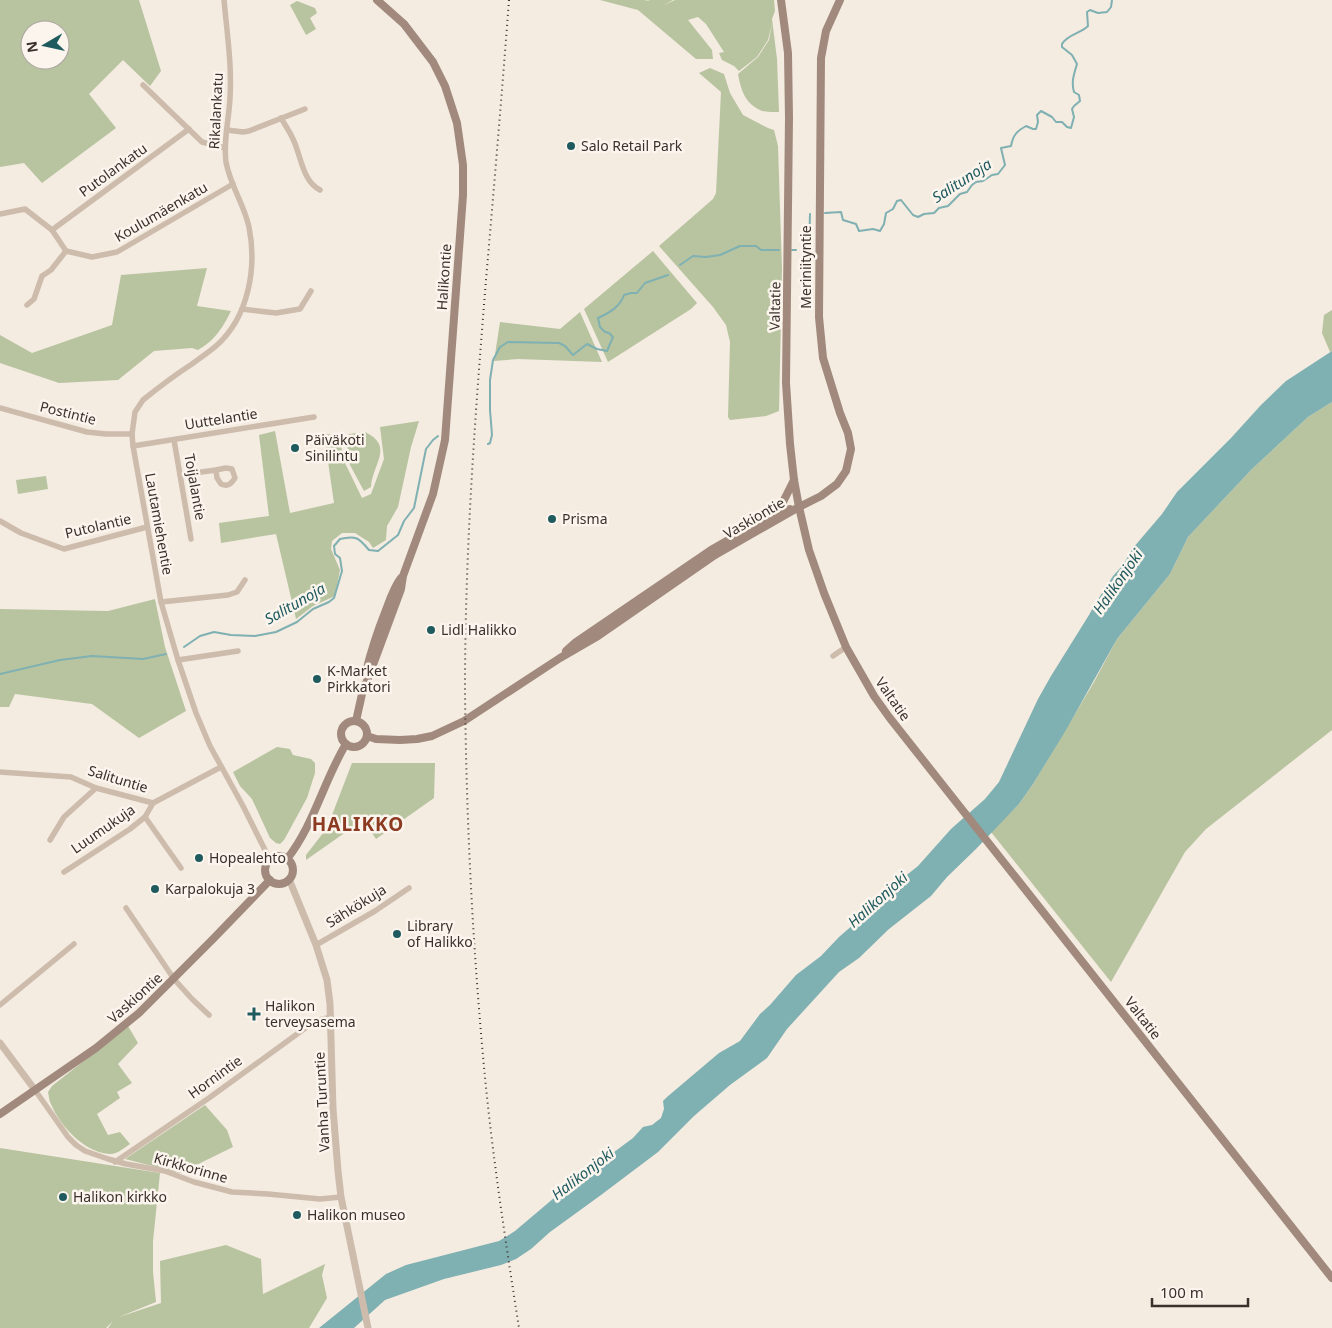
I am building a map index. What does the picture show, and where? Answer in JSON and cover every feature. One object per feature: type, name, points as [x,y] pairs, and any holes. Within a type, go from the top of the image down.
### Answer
[{"type":"main road","name":"Halikontie","points":[[356,721],[373,645],[395,587],[403,576],[433,494],[445,440],[463,195],[463,165],[457,123],[445,86],[433,62],[404,24],[377,0]]},
{"type":"main road","name":"Valtatie","points":[[781,0],[788,53],[786,383],[790,444],[798,507],[812,558],[846,647],[874,696],[889,717],[1332,1278]]},
{"type":"main road","name":"Meriniityntie","points":[[798,507],[821,496],[837,484],[846,471],[851,449],[848,433],[840,414],[823,358],[819,318],[821,58],[826,31],[839,0]]},
{"type":"main road","points":[[778,512],[794,480]]},
{"type":"main road","name":"Vaskiontie","points":[[560,658],[576,642],[680,570],[778,512],[798,507]]},
{"type":"main road","name":"Vaskiontie","points":[[367,736],[376,739],[400,740],[432,736],[464,721],[560,658],[598,636],[715,555],[798,507]]},
{"type":"main road","points":[[356,721],[366,728],[367,736],[359,746],[346,744],[342,737],[342,729],[348,723],[356,721]]},
{"type":"main road","points":[[287,859],[315,812],[346,744]]},
{"type":"main road","points":[[278,856],[287,859],[290,861],[292,868],[289,878],[280,883],[270,880],[265,871],[270,860],[278,856]]},
{"type":"main road","name":"Vaskiontie","points":[[0,1114],[96,1048],[139,1013],[214,939],[270,880]]},
{"type":"street","name":"Rikalankatu","points":[[224,0],[231,72],[225,148],[226,164],[247,219]]},
{"type":"street","points":[[143,85],[202,142],[225,148]]},
{"type":"street","points":[[226,130],[249,131],[305,109]]},
{"type":"street","points":[[281,118],[293,138],[308,179],[313,186],[320,190]]},
{"type":"street","name":"Putolankatu","points":[[52,230],[189,129]]},
{"type":"street","name":"Koulumäenkatu","points":[[66,251],[92,257],[117,252],[233,184]]},
{"type":"street","points":[[0,214],[25,209],[52,230],[66,251],[51,270],[42,276],[34,299],[27,305]]},
{"type":"street","name":"Lautamiehentie","points":[[247,219],[252,255],[251,274],[242,309],[232,328],[217,345],[143,400],[135,412],[132,434],[161,602],[178,660],[196,713],[210,746],[270,860]]},
{"type":"street","points":[[242,309],[276,313],[300,309],[311,291]]},
{"type":"street","name":"Postintie","points":[[0,408],[87,432],[132,434]]},
{"type":"street","name":"Uuttelantie","points":[[133,446],[314,417]]},
{"type":"street","name":"Toijalantie","points":[[174,440],[191,538]]},
{"type":"street","points":[[180,475],[216,470]]},
{"type":"street","name":"Putolantie","points":[[0,522],[21,533],[64,549],[147,527]]},
{"type":"street","points":[[161,602],[228,595],[237,592],[245,580]]},
{"type":"street","points":[[833,656],[846,647]]},
{"type":"street","points":[[178,660],[238,651]]},
{"type":"street","name":"Salituntie","points":[[0,772],[71,776],[96,788],[153,803],[221,767]]},
{"type":"street","points":[[50,840],[64,817],[96,788]]},
{"type":"street","name":"Luumukuja","points":[[64,872],[145,817],[153,803]]},
{"type":"street","points":[[145,817],[181,868]]},
{"type":"street","name":"Vanha Turuntie","points":[[289,878],[316,946],[327,980],[331,1017],[333,1109],[338,1171],[368,1328]]},
{"type":"street","name":"Sähkökuja","points":[[316,946],[409,888]]},
{"type":"street","points":[[126,908],[174,979],[209,1015]]},
{"type":"street","points":[[0,1005],[74,944]]},
{"type":"street","name":"Hornintie","points":[[115,1162],[209,1098],[315,1021],[331,1017]]},
{"type":"street","points":[[0,1043],[35,1090]]},
{"type":"street","name":"Kirkkorinne","points":[[35,1090],[68,1137],[76,1145],[94,1155],[115,1162],[160,1170],[208,1187],[232,1192],[320,1199],[342,1197]]},
{"type":"green space","points":[[0,0],[139,0],[161,71],[150,86],[123,60],[89,94],[116,128],[42,183],[24,163],[0,167]]},
{"type":"green space","points":[[600,0],[673,0],[664,5],[675,0],[774,0],[775,11],[772,19],[777,59],[779,112],[762,111],[752,105],[742,91],[738,74],[758,57],[769,40],[772,24],[768,40],[757,57],[739,71],[722,60],[719,53],[724,52],[706,24],[698,17],[688,20],[712,50],[713,59],[696,59],[638,10]]},
{"type":"green space","points":[[297,1],[315,8],[317,13],[310,18],[316,29],[306,35],[290,5]]},
{"type":"green space","points":[[710,68],[724,74],[730,93],[743,115],[774,130],[778,146],[782,268],[779,411],[766,416],[730,420],[728,417],[730,342],[726,325],[713,307],[659,246],[713,199],[716,193],[721,92],[699,73]]},
{"type":"green space","points":[[653,251],[697,303],[691,309],[608,362],[584,309]]},
{"type":"green space","points":[[207,268],[197,306],[231,311],[218,333],[198,350],[192,348],[154,351],[118,380],[59,383],[0,363],[0,335],[32,353],[112,325],[121,275]]},
{"type":"green space","points":[[1332,310],[1332,351],[1330,352],[1322,333],[1324,315]]},
{"type":"green space","points":[[580,312],[602,362],[518,359],[494,361],[500,322],[560,329]]},
{"type":"green space","points":[[1332,402],[1332,730],[1206,829],[1185,852],[1111,982],[991,832],[1019,804],[1033,784],[1094,682],[1117,639],[1170,574],[1188,537],[1252,469],[1308,417]]},
{"type":"green space","points":[[419,421],[411,447],[398,507],[387,526],[386,540],[373,548],[369,542],[355,533],[342,533],[332,541],[331,549],[340,570],[335,596],[313,606],[296,619],[276,534],[221,543],[219,523],[269,516],[259,435],[275,431],[290,513],[334,503],[324,434],[339,435],[344,461],[362,498],[371,494],[384,459],[380,427]]},
{"type":"green space","points":[[365,432],[374,437],[379,443],[380,456],[371,487],[364,491],[350,465],[346,439],[349,434]]},
{"type":"green space","points":[[46,476],[48,489],[18,494],[16,480]]},
{"type":"green space","points":[[155,599],[165,647],[186,711],[139,738],[92,704],[15,694],[9,707],[0,707],[0,609],[108,611]]},
{"type":"green space","points":[[277,747],[290,749],[293,755],[311,759],[315,763],[315,773],[307,798],[280,844],[270,838],[252,799],[240,786],[233,772]]},
{"type":"green space","points":[[352,763],[435,763],[434,798],[376,839],[363,820],[306,860],[306,855],[327,828]]},
{"type":"green space","points":[[128,1026],[138,1043],[118,1064],[132,1083],[117,1092],[120,1098],[97,1114],[108,1135],[120,1132],[130,1144],[117,1152],[109,1154],[100,1152],[82,1143],[67,1129],[55,1112],[48,1092],[52,1086]]},
{"type":"green space","points":[[205,1105],[227,1130],[233,1147],[180,1173],[125,1159]]},
{"type":"green space","points":[[0,1148],[160,1173],[153,1241],[153,1272],[156,1302],[119,1317],[161,1303],[160,1261],[226,1245],[261,1259],[263,1294],[325,1264],[322,1275],[327,1298],[309,1328],[108,1328],[113,1321],[106,1328],[0,1328]]},
{"type":"water","name":"Halikonjoki","points":[[1332,351],[1332,402],[1308,417],[1252,469],[1188,537],[1170,574],[1117,639],[1066,730],[1019,804],[947,877],[931,896],[889,929],[859,958],[839,972],[787,1029],[767,1058],[730,1085],[694,1116],[658,1152],[516,1259],[501,1265],[444,1279],[385,1300],[354,1328],[319,1328],[386,1274],[406,1265],[499,1241],[515,1231],[567,1187],[633,1138],[643,1127],[652,1125],[661,1118],[664,1109],[663,1101],[667,1097],[719,1053],[740,1041],[760,1014],[796,975],[821,956],[893,886],[918,866],[951,829],[985,799],[999,782],[1038,699],[1051,676],[1095,604],[1133,548],[1162,514],[1177,492],[1261,405],[1286,381]]},
{"type":"waterway","name":"Salitunoja","points":[[825,213],[841,212],[843,220],[856,224],[859,231],[873,229],[880,231],[884,224],[886,213],[893,209],[897,201],[901,200],[913,215],[918,217],[934,213],[939,208],[948,206],[960,194],[967,192],[976,182],[998,174],[1005,165],[1001,148],[1011,146],[1016,134],[1026,126],[1036,129],[1037,115],[1041,111],[1052,117],[1056,122],[1062,122],[1071,128],[1074,117],[1072,109],[1080,101],[1079,95],[1074,92],[1073,85],[1077,64],[1072,55],[1062,47],[1062,44],[1067,38],[1088,26],[1087,12],[1090,10],[1098,13],[1107,12],[1111,7],[1112,0]]},
{"type":"waterway","name":"Salitunoja","points":[[806,250],[809,247],[810,214]]},
{"type":"waterway","name":"Salitunoja","points":[[680,265],[693,256],[720,255],[740,246],[756,246],[761,250],[779,250]]},
{"type":"waterway","name":"Salitunoja","points":[[488,444],[492,435],[490,380],[493,360],[500,347],[508,342],[559,343],[565,346],[573,355],[587,344],[607,351],[613,337],[600,327],[598,318],[617,306],[624,295],[637,293],[645,283],[668,275]]},
{"type":"waterway","name":"Salitunoja","points":[[184,647],[200,636],[214,632],[255,636],[276,632],[297,622],[313,609],[334,598],[342,571],[340,558],[335,554],[334,546],[340,539],[350,537],[360,540],[369,550],[378,551],[398,535],[404,521],[414,508],[426,449],[438,436]]},
{"type":"waterway","name":"Salitunoja","points":[[0,674],[60,660],[92,656],[143,659],[166,654]]},
{"type":"railway","points":[[509,0],[475,433],[469,535],[465,688],[470,872],[479,1010],[494,1158],[519,1328]]},
{"type":"place","name":"Salo Retail Park","points":[[571,146]]},
{"type":"place","name":"Päiväkoti Sinilintu","points":[[295,448]]},
{"type":"place","name":"Prisma","points":[[552,519]]},
{"type":"place","name":"Lidl Halikko","points":[[431,630]]},
{"type":"place","name":"K-Market Pirkkatori","points":[[317,679]]},
{"type":"place","name":"Hopealehto","points":[[199,858]]},
{"type":"place","name":"Karpalokuja 3","points":[[155,889]]},
{"type":"place","name":"Library of Halikko","points":[[397,934]]},
{"type":"place","name":"Halikon terveysasema","points":[[254,1014]]},
{"type":"place","name":"Halikon kirkko","points":[[63,1197]]},
{"type":"place","name":"Halikon museo","points":[[297,1215]]},
{"type":"district","name":"HALIKKO","points":[[358,824]]}]
